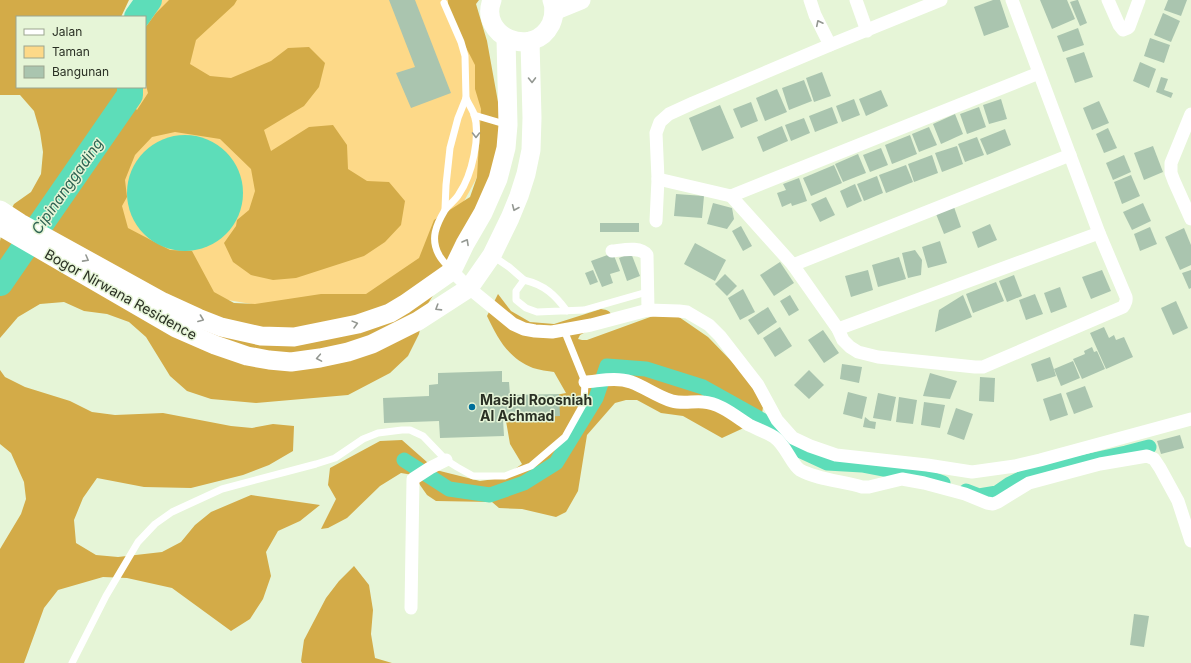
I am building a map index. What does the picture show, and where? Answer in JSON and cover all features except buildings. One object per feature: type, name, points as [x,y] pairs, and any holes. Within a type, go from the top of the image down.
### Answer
[{"type":"street","points":[[492,0],[490,13],[492,23],[506,38],[519,42],[535,40],[543,35],[553,20],[553,5],[581,0]]},
{"type":"street","points":[[810,0],[815,15],[830,45]]},
{"type":"street","points":[[856,0],[867,31]]},
{"type":"street","points":[[656,222],[658,179],[656,132],[660,122],[669,114],[830,45],[942,0]]},
{"type":"street","points":[[658,179],[731,196],[793,264],[838,329],[843,340],[858,352],[878,357],[983,367],[1123,307],[1127,300],[1126,297],[1099,233],[1012,0]]},
{"type":"street","points":[[1108,0],[1118,25],[1123,30],[1129,27],[1138,0]]},
{"type":"street","name":"Bogor Nirwana Residence","points":[[48,246],[198,318],[221,327],[261,336],[294,337],[336,329],[371,320],[390,313],[452,271],[465,244],[483,213],[498,179],[506,148],[508,125],[506,38]]},
{"type":"street","name":"Bogor Nirwana Residence","points":[[48,246],[176,328],[215,345],[247,356],[291,362],[348,352],[372,344],[418,321],[469,288],[492,255],[520,196],[531,150],[532,118],[530,41]]},
{"type":"street","points":[[731,196],[1039,73]]},
{"type":"street","points":[[1191,114],[1171,163],[1171,173],[1191,219]]},
{"type":"street","points":[[793,264],[1070,155]]},
{"type":"street","points":[[0,210],[11,228],[48,246]]},
{"type":"street","points":[[838,329],[1099,233]]},
{"type":"street","points":[[612,251],[636,250],[645,252],[647,255],[648,310]]},
{"type":"street","points":[[452,271],[469,288],[513,324],[524,329],[535,331],[552,332],[591,325],[648,310],[687,312],[709,325],[720,336],[758,385],[777,420],[793,438],[836,455],[927,465],[972,472],[991,470],[1033,461],[1191,420]]},
{"type":"street","points":[[585,382],[618,379],[632,382],[662,398],[674,402],[704,402],[726,410],[750,425],[775,437],[783,445],[798,469],[809,474],[862,487],[869,487],[902,479],[924,482],[966,494],[993,504],[1029,483],[1100,464],[1147,456],[1154,459],[1178,501],[1191,541]]},
{"type":"street","points":[[411,608],[413,479],[446,460]]},
{"type":"lane","points":[[444,3],[465,56],[466,98],[458,118],[450,148],[445,209]]},
{"type":"lane","points":[[452,271],[440,256],[434,242],[435,231],[445,209],[459,194],[468,175],[477,136],[474,115],[466,98]]},
{"type":"lane","points":[[474,115],[508,125]]},
{"type":"lane","points":[[492,255],[524,280],[536,283],[550,292],[567,311]]},
{"type":"lane","points":[[524,280],[516,291],[516,300],[526,308],[537,312],[584,310],[647,292]]},
{"type":"lane","points":[[72,663],[106,596],[138,542],[156,524],[172,512],[222,489],[335,458],[363,439],[378,433],[410,430],[423,436],[446,460],[473,476],[505,476],[531,466],[565,437],[584,403],[585,382],[564,330]]},
{"type":"green space","points":[[161,0],[453,0],[487,41],[483,166],[432,261],[328,317],[186,293],[79,221],[117,88],[146,88],[146,18]]},
{"type":"shaded area","points":[[0,0],[129,0],[121,16],[16,16],[16,88],[120,88],[121,93],[137,110],[148,93],[146,85],[146,27],[156,13],[169,0],[237,0],[234,5],[196,40],[190,64],[210,76],[231,78],[271,61],[288,48],[309,47],[325,63],[319,87],[304,106],[264,130],[271,151],[309,127],[333,125],[347,145],[348,169],[367,181],[389,182],[405,201],[401,225],[385,242],[364,256],[296,278],[273,280],[251,275],[233,262],[224,243],[236,226],[237,220],[249,210],[255,191],[251,169],[220,139],[175,132],[152,137],[135,155],[125,180],[127,197],[122,206],[128,228],[170,250],[192,251],[214,292],[234,303],[255,304],[321,294],[366,294],[419,258],[434,220],[470,197],[477,177],[481,109],[475,89],[475,65],[455,26],[448,6],[448,0],[479,0],[476,4],[487,41],[500,113],[497,150],[491,178],[437,289],[424,310],[419,334],[408,356],[390,373],[348,395],[256,403],[211,399],[187,391],[170,376],[146,337],[129,322],[107,314],[84,311],[64,302],[40,304],[18,317],[0,338],[0,241],[4,223],[14,204],[31,192],[41,174],[43,152],[40,132],[34,111],[20,95],[0,95]]},
{"type":"shaded area","points":[[498,294],[511,311],[530,322],[554,324],[601,309],[610,312],[612,318],[580,335],[578,339],[582,340],[587,340],[653,316],[679,317],[708,337],[740,370],[758,396],[763,407],[761,420],[722,438],[683,416],[661,413],[637,400],[626,400],[615,403],[587,435],[578,491],[566,512],[556,517],[522,509],[499,508],[492,502],[436,501],[427,495],[413,475],[401,473],[380,486],[347,518],[328,528],[321,529],[336,499],[328,485],[330,468],[380,441],[402,440],[436,470],[480,481],[502,478],[522,464],[510,444],[506,421],[520,402],[566,393],[554,372],[535,369],[524,364],[510,353],[500,340],[487,316]]},
{"type":"shaded area","points":[[0,370],[5,377],[25,387],[70,401],[92,412],[115,415],[163,413],[231,426],[252,428],[273,424],[294,426],[293,451],[269,465],[243,475],[191,488],[144,487],[97,478],[83,498],[74,520],[76,543],[96,555],[118,557],[162,552],[181,542],[195,525],[211,512],[251,495],[320,505],[300,521],[278,531],[266,552],[271,576],[263,599],[250,619],[231,631],[172,588],[127,578],[103,577],[58,590],[44,608],[24,663],[0,663],[0,549],[21,514],[26,499],[24,482],[11,453],[0,444]]},
{"type":"shaded area","points":[[354,566],[369,585],[373,610],[371,634],[375,658],[392,663],[302,663],[304,640],[326,598],[339,581]]},
{"type":"water","points":[[185,135],[207,139],[226,152],[239,171],[243,193],[239,215],[226,234],[207,247],[185,251],[163,247],[144,234],[131,215],[127,193],[131,171],[144,152],[163,139]]},
{"type":"waterway","name":"Cipinanggading","points":[[138,16],[149,0]]},
{"type":"waterway","name":"Cipinanggading","points":[[0,283],[130,95],[130,88]]},
{"type":"waterway","points":[[404,460],[449,489],[490,495],[524,483],[556,463],[596,398],[607,366],[646,369],[703,387],[771,425],[801,451],[827,463],[862,465],[888,470],[910,471],[943,483]]},
{"type":"waterway","points":[[966,491],[979,496],[997,493],[1010,484],[1033,473],[1149,447]]},
{"type":"place","name":"Masjid Roosniah Al Achmad","points":[[472,407]]}]
